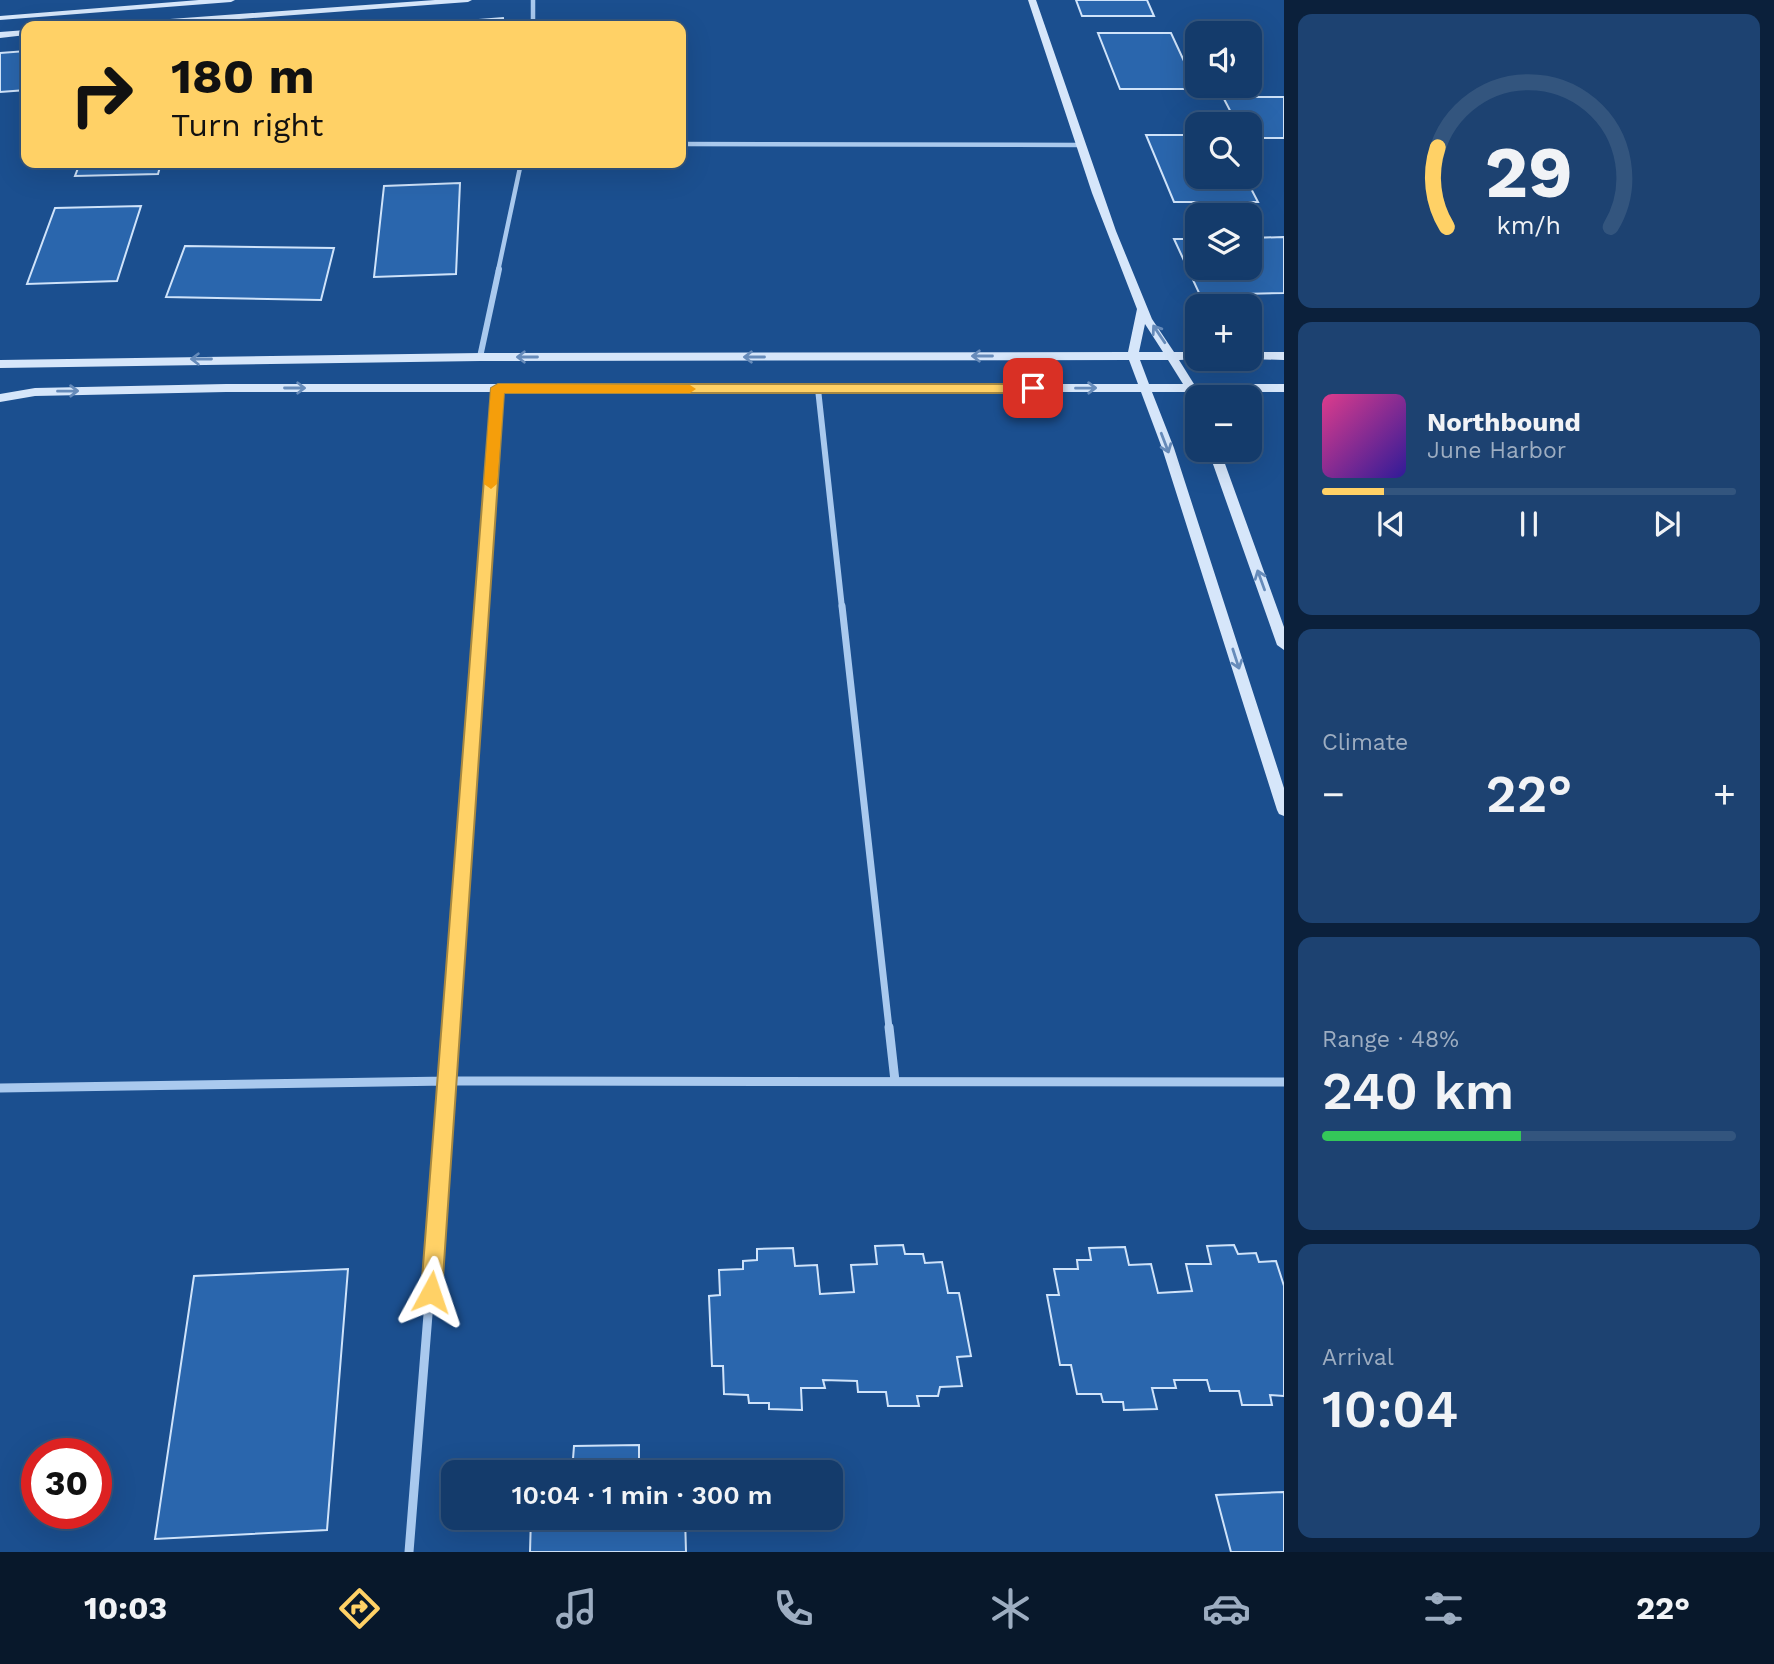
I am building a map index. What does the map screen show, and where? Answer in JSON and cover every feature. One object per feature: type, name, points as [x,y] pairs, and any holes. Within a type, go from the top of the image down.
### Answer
[{"type":"main road","points":[[0,18],[230,0]]},
{"type":"main road","points":[[183,21],[468,0]]},
{"type":"main road","points":[[1031,0],[1080,145],[1142,310],[1190,385]]},
{"type":"main road","points":[[0,34],[21,33]]},
{"type":"main road","points":[[1142,310],[1132,356],[1168,448],[1284,810]]},
{"type":"main road","points":[[0,364],[480,357],[1185,356]]},
{"type":"main road","points":[[1262,356],[1284,356]]},
{"type":"main road","points":[[0,398],[34,392],[226,388],[1185,387]]},
{"type":"main road","points":[[1262,388],[1284,388]]},
{"type":"main road","points":[[1218,462],[1284,645]]},
{"type":"street","points":[[533,0],[533,21]]},
{"type":"street","points":[[686,144],[1080,145]]},
{"type":"street","points":[[480,357],[520,168]]},
{"type":"street","points":[[409,1552],[448,1081],[498,388]]},
{"type":"street","points":[[818,389],[895,1081]]},
{"type":"street","points":[[0,1088],[448,1081],[1284,1082]]},
{"type":"building","points":[[1076,0],[1147,0],[1154,16],[1082,16]]},
{"type":"building","points":[[503,18],[503,21],[465,21]]},
{"type":"building","points":[[1098,33],[1171,33],[1185,63],[1185,89],[1120,89]]},
{"type":"building","points":[[21,51],[21,90],[0,92],[0,53]]},
{"type":"building","points":[[1284,97],[1284,138],[1262,138],[1262,112],[1231,112],[1224,98]]},
{"type":"building","points":[[1146,135],[1185,135],[1185,189],[1251,189],[1258,202],[1174,202]]},
{"type":"building","points":[[78,168],[160,168],[158,174],[75,176]]},
{"type":"building","points":[[460,183],[456,274],[374,277],[384,186]]},
{"type":"building","points":[[141,206],[117,281],[27,284],[55,208]]},
{"type":"building","points":[[1284,237],[1284,293],[1200,294],[1193,280],[1262,280],[1262,238]]},
{"type":"building","points":[[1174,239],[1185,239],[1185,263]]},
{"type":"building","points":[[185,246],[334,248],[321,300],[166,297]]},
{"type":"building","points":[[903,1245],[905,1254],[923,1254],[925,1263],[942,1262],[948,1293],[959,1293],[971,1356],[957,1357],[962,1386],[940,1387],[938,1396],[917,1396],[919,1406],[888,1406],[886,1392],[858,1392],[857,1381],[823,1380],[825,1388],[801,1388],[802,1410],[769,1409],[769,1403],[749,1403],[748,1395],[724,1394],[723,1366],[712,1366],[709,1296],[720,1295],[719,1270],[743,1269],[743,1261],[757,1260],[757,1249],[793,1248],[795,1266],[817,1265],[820,1294],[854,1292],[851,1265],[877,1264],[875,1246]]},
{"type":"building","points":[[1234,1245],[1238,1254],[1256,1253],[1259,1262],[1276,1261],[1284,1286],[1284,1396],[1270,1395],[1272,1405],[1242,1405],[1239,1391],[1210,1391],[1207,1380],[1174,1380],[1176,1388],[1152,1388],[1157,1409],[1124,1410],[1123,1402],[1103,1402],[1101,1394],[1077,1394],[1071,1365],[1060,1365],[1047,1295],[1059,1295],[1054,1269],[1078,1269],[1077,1260],[1091,1260],[1089,1248],[1125,1247],[1129,1265],[1151,1264],[1158,1293],[1192,1291],[1186,1264],[1211,1264],[1207,1246]]},
{"type":"building","points":[[348,1269],[327,1530],[155,1539],[194,1276]]},
{"type":"building","points":[[639,1445],[639,1460],[548,1460],[573,1459],[574,1446]]},
{"type":"building","points":[[1284,1492],[1284,1552],[1231,1552],[1216,1495]]},
{"type":"building","points":[[531,1530],[685,1530],[686,1552],[530,1552]]},
{"type":"slow traffic","points":[[491,484],[498,388],[690,389]]},
{"type":"route","points":[[431,1292],[498,388],[1033,388]]}]
